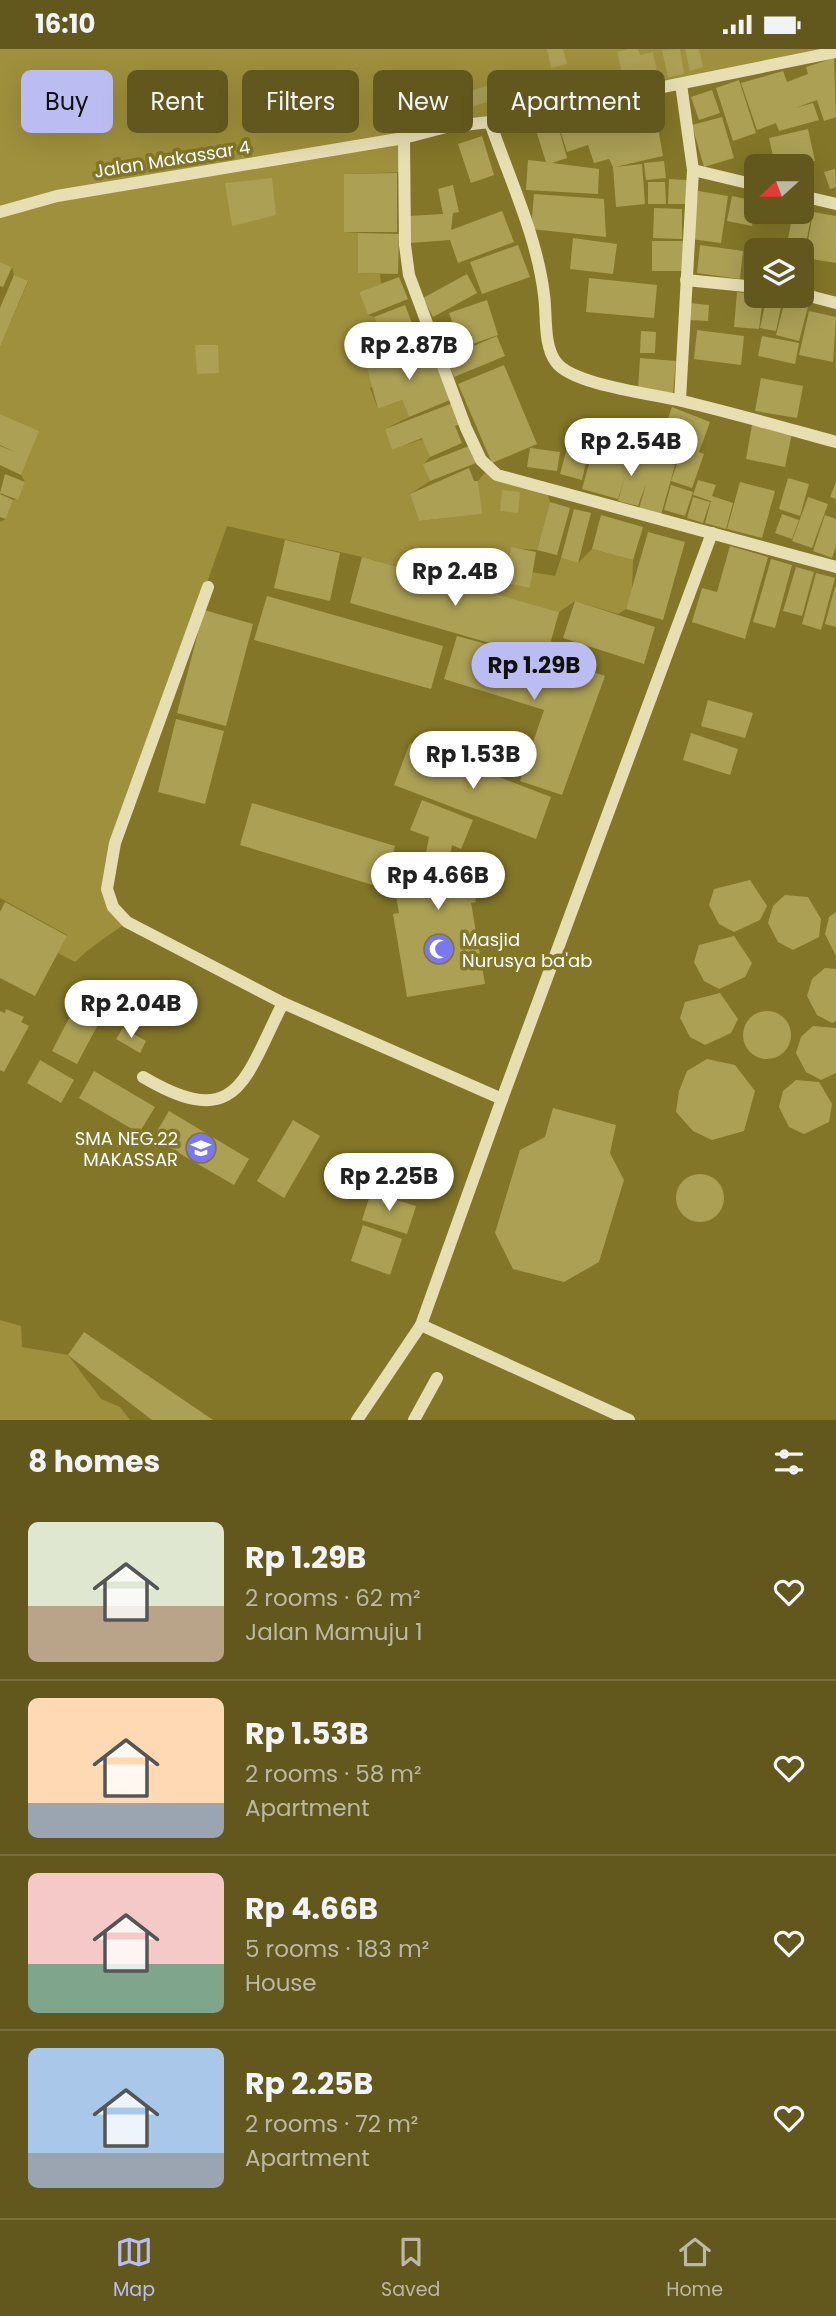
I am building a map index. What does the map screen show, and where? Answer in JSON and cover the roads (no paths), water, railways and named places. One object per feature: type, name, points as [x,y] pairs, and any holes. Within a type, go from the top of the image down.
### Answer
[{"type":"street","name":"Jalan Makassar 4","points":[[665,87],[836,52]]},
{"type":"street","points":[[680,400],[694,170],[681,84]]},
{"type":"street","name":"Jalan Makassar 4","points":[[0,212],[57,196],[404,138],[446,127],[487,122]]},
{"type":"street","points":[[494,133],[533,249],[544,291],[549,346],[555,361],[565,371],[618,389],[680,400],[836,442]]},
{"type":"street","points":[[404,138],[405,245],[409,275],[466,428],[488,469],[497,475],[836,567]]},
{"type":"street","points":[[694,170],[744,182]]},
{"type":"street","points":[[814,199],[836,204]]},
{"type":"street","points":[[686,280],[744,286]]},
{"type":"street","points":[[814,297],[836,303]]},
{"type":"street","points":[[357,1420],[421,1325],[712,533]]},
{"type":"street","points":[[208,587],[115,843],[107,889],[113,907],[127,922],[283,1003],[502,1099]]},
{"type":"street","points":[[143,1077],[193,1101],[219,1101],[237,1089],[283,1003]]},
{"type":"street","points":[[421,1325],[629,1420]]},
{"type":"street","points":[[414,1420],[436,1378]]},
{"type":"place","name":"Masjid Nurusya ba'ab","points":[[439,949]]},
{"type":"place","name":"SMA NEG.22 MAKASSAR","points":[[201,1148]]}]
